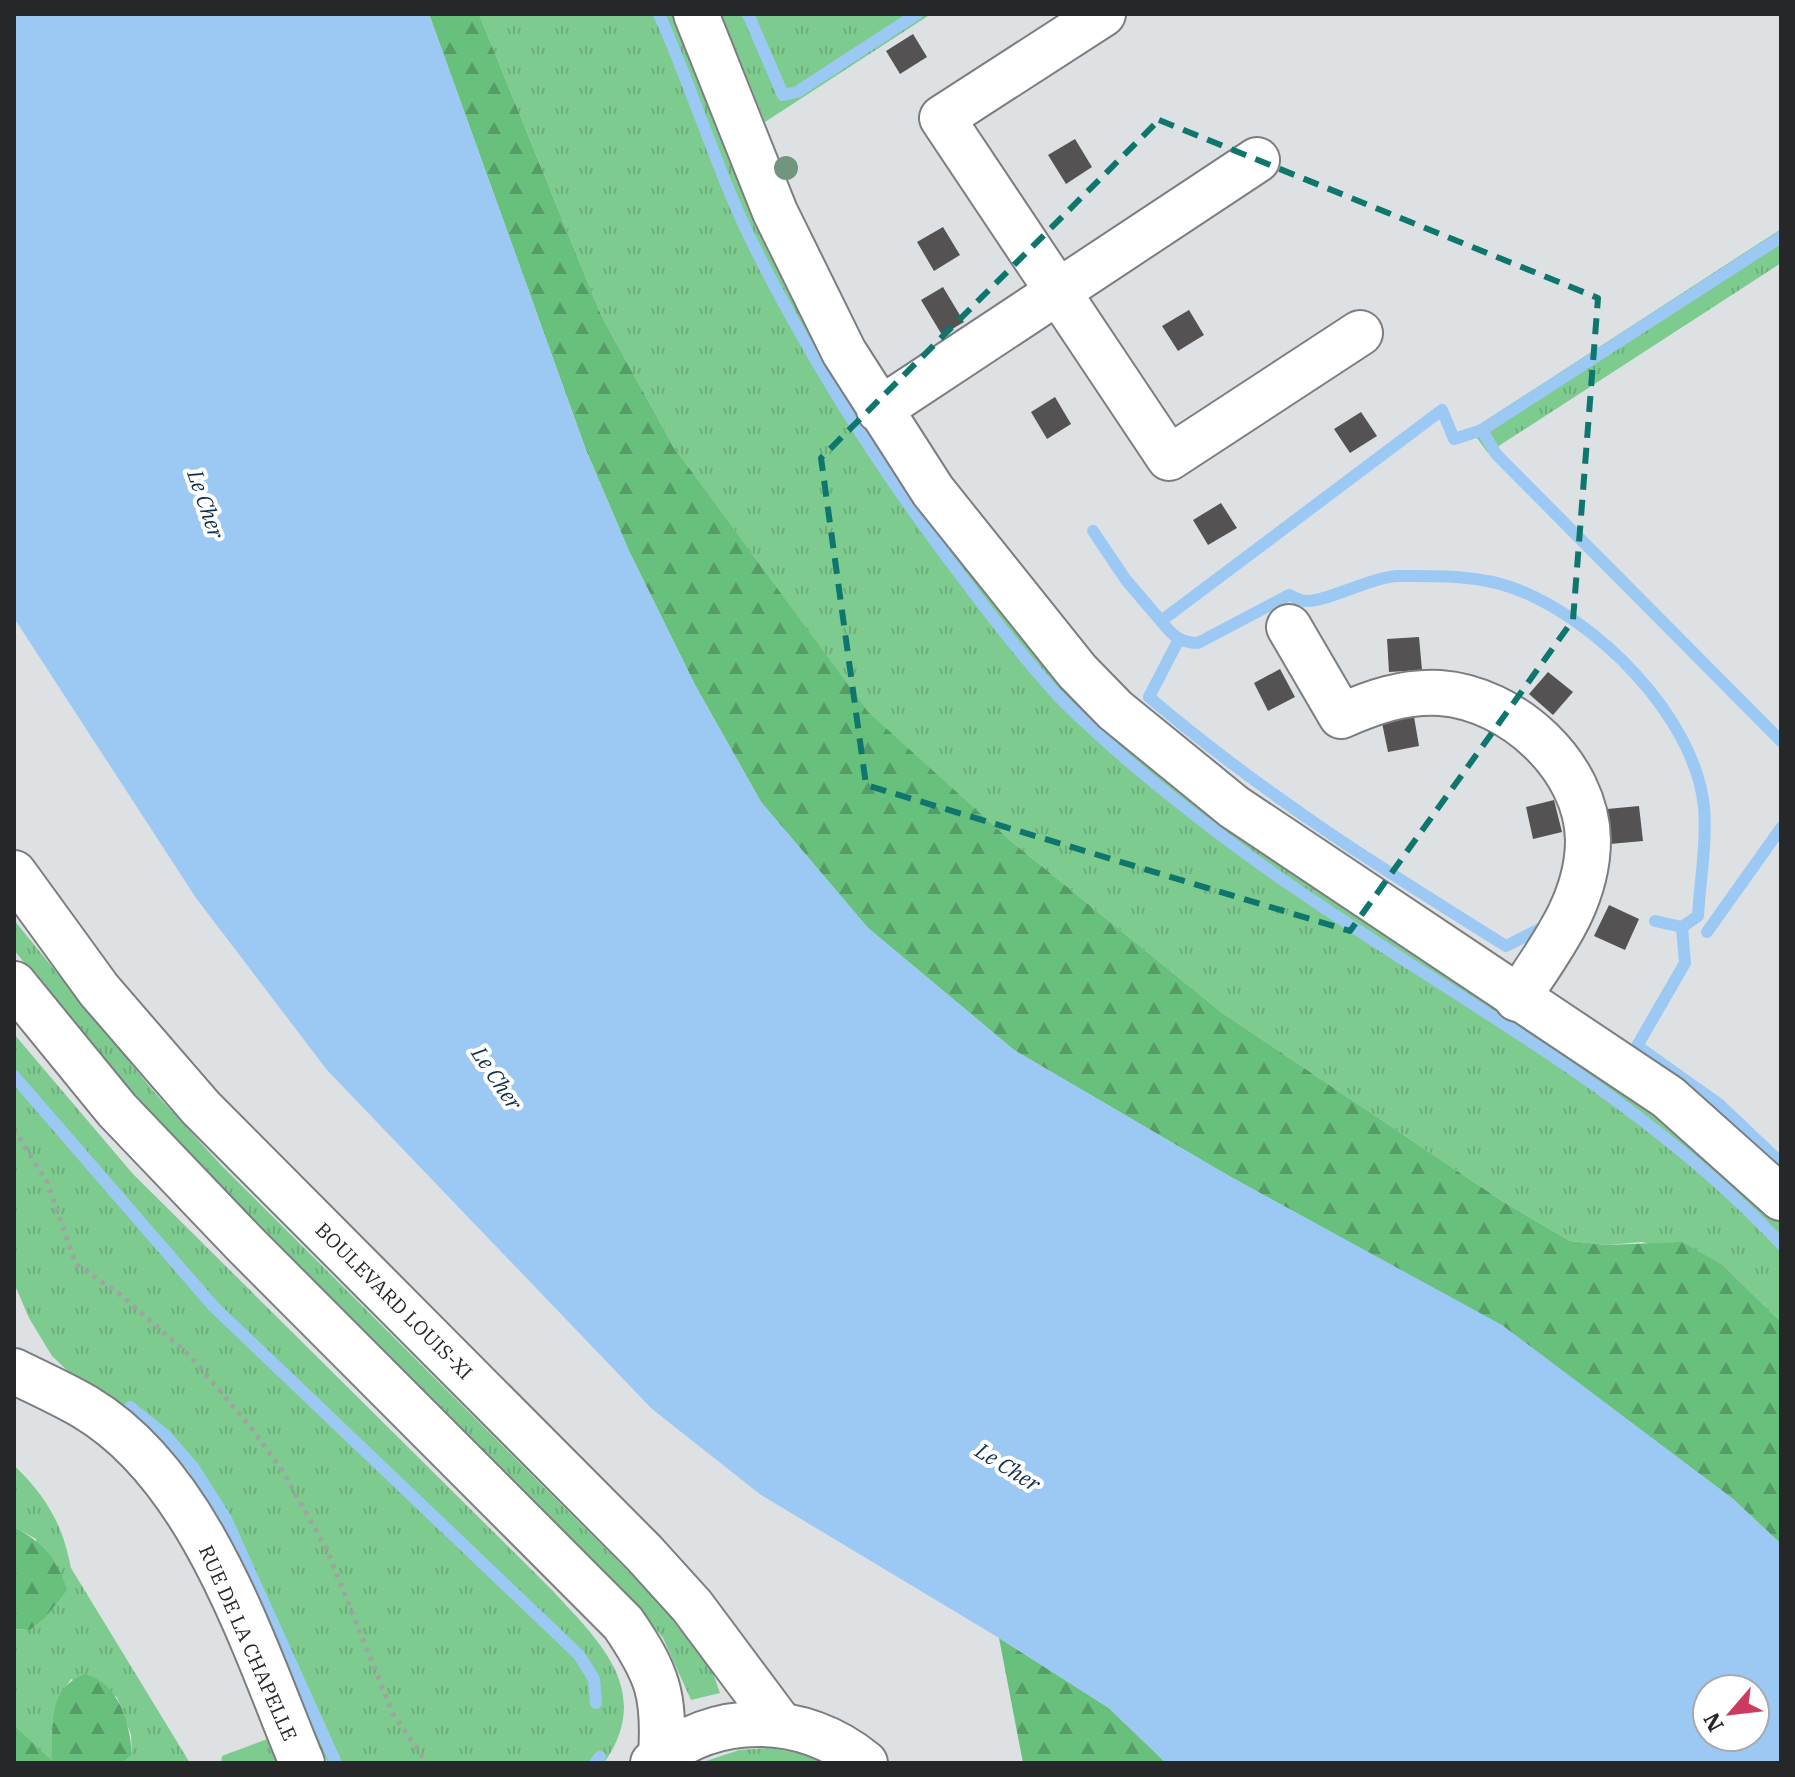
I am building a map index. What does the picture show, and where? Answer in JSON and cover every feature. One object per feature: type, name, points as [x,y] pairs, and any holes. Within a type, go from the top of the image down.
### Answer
[{"type":"main road","points":[[696,14],[775,212],[844,352],[933,491],[991,568],[1077,671],[1115,710],[1234,807],[1517,999],[1668,1097],[1781,1198]]},
{"type":"main road","points":[[1103,14],[942,118],[1169,458],[1360,333]]},
{"type":"main road","points":[[879,410],[1257,160]]},
{"type":"main road","points":[[1289,627],[1341,716],[1374,701],[1406,695],[1441,693],[1475,700],[1504,713],[1528,730],[1569,777],[1583,809],[1588,839],[1577,903],[1564,929],[1517,999]]},
{"type":"main road","name":"BOULEVARD LOUIS-XI","points":[[14,873],[99,990],[201,1108],[644,1553],[692,1606],[780,1724]]},
{"type":"main road","points":[[14,984],[149,1143],[623,1623],[655,1676],[661,1696],[657,1759]]},
{"type":"main road","name":"RUE DE LA CHAPELLE","points":[[14,1371],[87,1408],[152,1463],[175,1492],[226,1586],[302,1763]]},
{"type":"main road","points":[[657,1759],[717,1728],[780,1724],[816,1733],[849,1749],[865,1763]]},
{"type":"path","points":[[14,1129],[47,1182],[76,1264],[122,1296],[190,1356],[249,1425],[282,1470],[327,1550],[393,1714],[427,1763]]},
{"type":"highlighted area","points":[[1159,120],[1598,298],[1573,620],[1350,931],[866,785],[821,458]]},
{"type":"green space","points":[[429,14],[479,14],[601,315],[673,446],[868,712],[1012,842],[1221,1012],[1502,1201],[1570,1241],[1607,1245],[1682,1242],[1724,1266],[1781,1322],[1781,1544],[1733,1499],[1502,1326],[1229,1176],[1014,1050],[868,928],[761,802],[695,685],[629,551],[586,450]]},
{"type":"green space","points":[[479,14],[678,14],[744,188],[1081,694],[1652,1102],[1781,1219],[1781,1322],[1724,1266],[1642,1242],[1607,1245],[1570,1241],[1502,1201],[1221,1012],[1012,842],[867,712],[673,446],[601,315]]},
{"type":"green space","points":[[721,14],[931,14],[765,122]]},
{"type":"green space","points":[[1781,229],[1781,263],[1488,453],[1471,430]]},
{"type":"green space","points":[[14,920],[155,1093],[222,1166],[661,1604],[713,1673],[720,1693],[691,1700],[663,1638],[635,1603],[249,1222],[111,1071],[14,950]]},
{"type":"green space","points":[[14,1034],[133,1174],[552,1590],[587,1629],[615,1669],[622,1690],[624,1713],[618,1737],[604,1763],[328,1763],[225,1530],[191,1473],[141,1419],[73,1376],[52,1356],[29,1318],[14,1283]]},
{"type":"green space","points":[[14,1465],[51,1511],[63,1537],[71,1568],[190,1763],[123,1763],[132,1755],[131,1735],[117,1697],[71,1679],[56,1709],[52,1762],[14,1725],[14,1629],[30,1630],[44,1619],[36,1539],[14,1527]]},
{"type":"green space","points":[[14,1527],[48,1552],[67,1590],[44,1619],[30,1630],[14,1629]]},
{"type":"green space","points":[[999,1638],[1109,1708],[1166,1763],[1023,1763]]},
{"type":"green space","points":[[85,1674],[97,1679],[114,1695],[129,1730],[132,1755],[123,1763],[14,1763],[14,1725],[52,1761],[53,1722],[58,1698],[73,1680]]},
{"type":"green space","points":[[270,1738],[281,1763],[221,1763],[222,1756]]},
{"type":"green space","points":[[769,1748],[799,1753],[824,1763],[700,1763],[739,1750]]},
{"type":"water","name":"Le Cher","points":[[14,14],[429,14],[586,450],[629,551],[695,685],[761,802],[868,928],[1014,1050],[1229,1176],[1502,1325],[1733,1499],[1781,1544],[1781,1763],[1166,1763],[1109,1708],[761,1495],[652,1409],[327,1070],[196,898],[14,618]]},
{"type":"building","points":[[913,34],[927,57],[900,74],[886,51]]},
{"type":"building","points":[[1075,139],[1092,167],[1066,184],[1048,155]]},
{"type":"building","points":[[943,227],[960,255],[934,271],[917,242]]},
{"type":"building","points":[[943,287],[964,322],[942,335],[921,300]]},
{"type":"building","points":[[1189,310],[1204,335],[1178,351],[1162,326]]},
{"type":"building","points":[[1055,397],[1071,424],[1047,439],[1031,412]]},
{"type":"building","points":[[1361,412],[1377,436],[1350,453],[1334,429]]},
{"type":"building","points":[[1221,503],[1237,528],[1208,545],[1193,520]]},
{"type":"building","points":[[1419,637],[1422,670],[1389,672],[1387,639]]},
{"type":"building","points":[[1280,669],[1295,697],[1268,711],[1254,683]]},
{"type":"building","points":[[1548,672],[1573,692],[1553,715],[1529,694]]},
{"type":"building","points":[[1413,711],[1419,746],[1388,752],[1381,718]]},
{"type":"building","points":[[1554,800],[1562,832],[1533,839],[1526,807]]},
{"type":"building","points":[[1639,806],[1643,841],[1610,844],[1607,809]]},
{"type":"building","points":[[1609,905],[1639,919],[1625,950],[1594,936]]},
{"type":"waterway","points":[[659,14],[743,223],[802,337],[905,499],[986,609],[1051,688],[1134,765],[1256,861],[1529,1040],[1661,1135],[1723,1187],[1781,1244]]},
{"type":"waterway","points":[[748,14],[783,95],[797,92],[917,14]]},
{"type":"waterway","points":[[1655,921],[1682,927],[1698,916],[1705,820],[1697,773],[1682,739],[1636,675],[1577,622],[1545,602],[1513,588],[1486,581],[1399,576],[1376,580],[1314,600],[1304,601],[1289,595],[1198,643],[1177,637],[1161,621],[1442,410],[1454,439],[1482,430],[1781,237]]},
{"type":"waterway","points":[[1482,430],[1496,454],[1781,741]]},
{"type":"waterway","points":[[1093,531],[1126,580],[1161,621]]},
{"type":"waterway","points":[[1179,639],[1149,697],[1192,733],[1323,829],[1506,946],[1540,929]]},
{"type":"waterway","points":[[1707,932],[1781,828]]},
{"type":"waterway","points":[[1682,927],[1685,963],[1637,1046],[1720,1105],[1781,1163]]},
{"type":"waterway","points":[[14,1076],[214,1307],[579,1655],[594,1679],[596,1703]]},
{"type":"waterway","points":[[130,1407],[165,1435],[193,1467],[226,1519],[336,1763]]},
{"type":"waterway","points":[[595,1763],[600,1757]]}]
